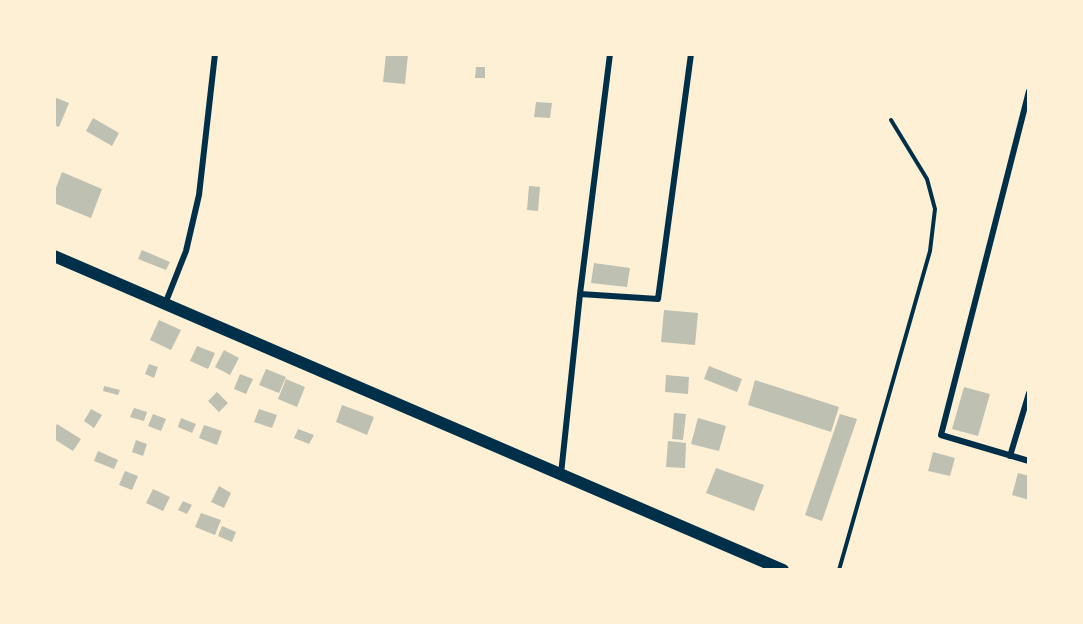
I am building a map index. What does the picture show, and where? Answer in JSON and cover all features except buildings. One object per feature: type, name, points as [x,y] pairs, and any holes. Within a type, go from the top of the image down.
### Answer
[{"type":"main road","points":[[54,256],[783,570]]},
{"type":"street","points":[[165,304],[186,251],[200,195],[215,54]]},
{"type":"street","points":[[561,474],[609,54]]},
{"type":"street","points":[[580,294],[658,299],[691,54]]},
{"type":"street","points":[[1029,91],[941,435],[1029,462]]},
{"type":"street","points":[[1021,117],[1029,120]]},
{"type":"street","points":[[1011,456],[1029,393]]},
{"type":"lane","points":[[839,570],[930,251],[935,209],[927,179],[891,120]]}]
